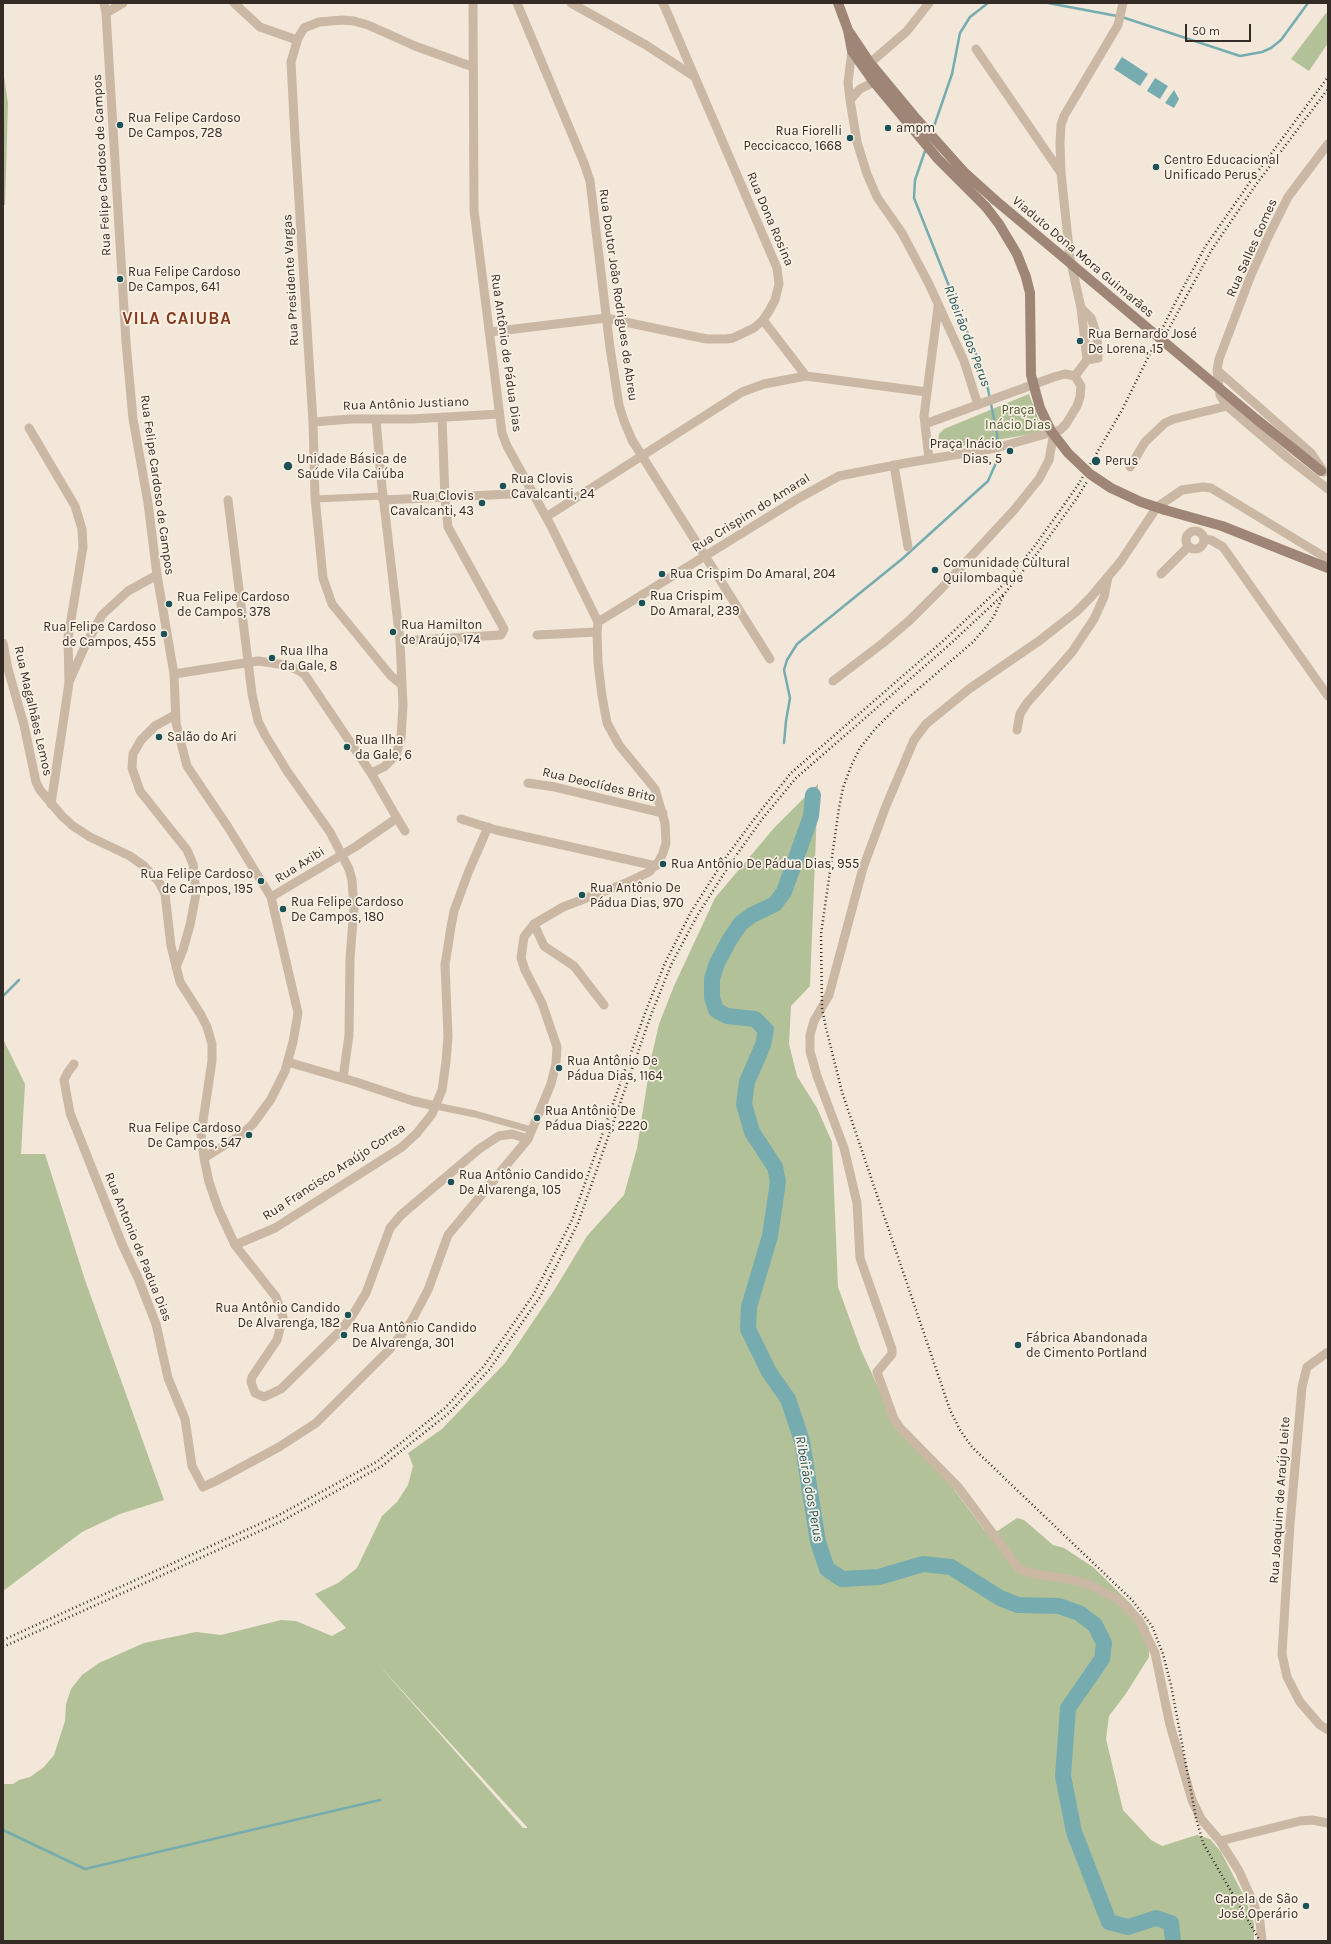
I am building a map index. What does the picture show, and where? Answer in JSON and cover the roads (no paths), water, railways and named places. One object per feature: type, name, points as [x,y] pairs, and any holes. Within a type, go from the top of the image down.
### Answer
[{"type":"main road","points":[[838,3],[848,30],[874,82],[931,151],[986,207],[999,224],[1017,254],[1026,277],[1030,294],[1031,375],[1040,408],[1056,439],[1083,469],[1107,486],[1141,502],[1222,526],[1328,568]]},
{"type":"main road","points":[[848,30],[852,51],[867,66]]},
{"type":"main road","name":"Viaduto Dona Mora Guimarães","points":[[867,66],[965,173],[995,200],[1253,416],[1324,473]]},
{"type":"street","name":"Rua Felipe Cardoso de Campos","points":[[104,3],[106,13],[126,342],[133,419],[148,503],[157,575],[174,674],[175,715],[182,752],[187,766],[271,897],[298,1013],[288,1062],[271,1099],[253,1124],[236,1138],[204,1158]]},
{"type":"street","points":[[106,13],[123,3]]},
{"type":"street","points":[[234,3],[260,27],[297,40]]},
{"type":"street","name":"Rua Antônio de Pádua Dias","points":[[473,3],[474,210],[502,433],[507,446],[546,517],[598,622]]},
{"type":"street","name":"Rua Doutor João Rodrigues de Abreu","points":[[517,3],[584,163],[590,181],[606,318],[619,405],[628,432],[770,659]]},
{"type":"street","points":[[571,3],[646,45],[695,77]]},
{"type":"street","name":"Rua Dona Rosina","points":[[490,332],[606,318],[687,335],[717,339],[733,338],[754,328],[763,320],[778,291],[779,276],[777,268],[663,3]]},
{"type":"street","points":[[867,66],[908,31],[929,3]]},
{"type":"street","points":[[1075,376],[1087,360],[1098,358],[1097,335],[1091,318],[1081,308],[1072,265],[1061,173],[1061,125],[1064,116],[1118,25],[1123,4]]},
{"type":"street","name":"Rua Presidente Vargas","points":[[401,684],[391,676],[329,598],[321,570],[315,499],[313,422],[291,70],[297,40],[304,28],[319,22],[354,21],[473,67]]},
{"type":"street","points":[[976,49],[1061,173]]},
{"type":"street","points":[[852,51],[848,82],[850,100],[857,142],[869,180],[884,209],[902,233],[916,258],[964,361],[980,404]]},
{"type":"street","points":[[850,100],[860,89],[874,82]]},
{"type":"street","name":"Rua Salles Gomes","points":[[1217,370],[1219,359],[1251,276],[1270,233],[1288,197],[1328,144]]},
{"type":"street","points":[[925,424],[1065,374],[1075,376],[1079,382],[1081,391],[1077,406],[1065,426],[1054,432],[1023,442],[982,451],[929,459],[925,424],[926,392],[932,362],[938,307]]},
{"type":"street","points":[[763,320],[806,376]]},
{"type":"street","points":[[1217,370],[1220,395],[1227,406],[1288,458],[1328,489]]},
{"type":"street","points":[[1217,370],[1311,453],[1324,473]]},
{"type":"street","points":[[546,517],[742,392],[764,384],[806,376],[926,392]]},
{"type":"street","points":[[1130,467],[1145,442],[1154,431],[1164,423],[1174,418],[1227,406]]},
{"type":"street","name":"Rua Antônio Justiano","points":[[313,422],[499,414]]},
{"type":"street","points":[[400,641],[501,635],[504,629],[448,527],[445,498],[442,417]]},
{"type":"street","points":[[371,773],[384,768],[396,755],[401,738],[403,705],[400,641],[383,498],[376,420]]},
{"type":"street","points":[[30,428],[72,499],[82,529],[83,547],[81,567],[68,638],[69,683],[51,804]]},
{"type":"street","points":[[833,681],[883,643],[910,620],[1014,510],[1039,479],[1049,460],[1054,432]]},
{"type":"street","name":"Rua Crispim do Amaral","points":[[598,622],[832,479],[839,476],[929,459]]},
{"type":"street","points":[[894,465],[908,547]]},
{"type":"street","points":[[1262,1941],[1260,1922],[1239,1871],[1220,1841],[1201,1819],[1192,1800],[1170,1725],[1155,1653],[1136,1615],[1118,1599],[1090,1585],[1057,1577],[1034,1574],[1019,1569],[959,1488],[901,1429],[894,1419],[877,1372],[890,1357],[892,1349],[860,1258],[857,1202],[844,1148],[817,1076],[810,1051],[810,1035],[814,1021],[829,995],[864,868],[886,806],[914,740],[926,724],[969,689],[1040,641],[1076,612],[1109,576],[1153,512],[1182,490],[1192,487],[1211,488],[1328,559]]},
{"type":"street","points":[[315,499],[445,498],[533,493]]},
{"type":"street","points":[[228,500],[252,694],[261,728],[287,771],[330,832],[342,854],[352,880],[354,908],[350,958],[349,1035],[343,1078]]},
{"type":"street","points":[[1188,547],[1186,538],[1189,532],[1199,532],[1204,539],[1211,540],[1222,547],[1328,696]]},
{"type":"street","points":[[1188,547],[1194,550],[1200,548],[1204,539]]},
{"type":"street","points":[[1161,574],[1188,547]]},
{"type":"street","points":[[69,683],[84,648],[102,615],[128,591],[157,575]]},
{"type":"street","points":[[1017,730],[1020,714],[1027,703],[1072,652],[1094,619],[1104,597],[1109,576]]},
{"type":"street","points":[[288,1062],[413,1101],[475,1114],[530,1134],[551,1084],[557,1055],[557,1047],[552,1028],[542,1003],[525,970],[521,958],[524,937],[534,924],[563,907],[641,876],[656,866],[664,854],[666,843],[663,813],[653,785],[619,745],[607,723],[602,696],[597,632],[598,622]]},
{"type":"street","points":[[536,635],[597,632]]},
{"type":"street","name":"Rua Magalhães Lemos","points":[[3,643],[8,669],[24,725],[36,782],[51,804],[73,826],[90,837],[130,856],[144,866],[159,882],[165,894],[176,967],[180,982],[207,1027],[212,1044],[212,1061],[201,1134],[209,1182],[218,1208],[235,1245],[276,1297],[283,1317],[277,1340],[252,1377],[251,1382],[256,1393],[264,1397],[281,1389],[341,1330],[352,1316],[369,1286],[390,1228],[401,1215],[467,1159],[499,1136],[530,1134]]},
{"type":"street","points":[[174,674],[248,662],[270,661],[286,665],[305,675],[371,773],[405,831]]},
{"type":"street","points":[[175,715],[155,726],[141,740],[133,754],[132,768],[140,790],[187,850],[193,864],[196,894],[190,925],[183,950],[176,967]]},
{"type":"street","name":"Rua Deoclídes Brito","points":[[528,782],[663,813]]},
{"type":"street","name":"Rua Axibi","points":[[271,897],[342,854],[397,818]]},
{"type":"street","points":[[461,818],[488,827],[656,866]]},
{"type":"street","name":"Rua Francisco Araújo Correa","points":[[235,1245],[275,1228],[402,1147],[417,1134],[432,1114],[442,1090],[446,1062],[448,1036],[445,965],[454,911],[468,873],[488,827]]},
{"type":"street","points":[[534,924],[544,946],[574,966],[604,1005]]},
{"type":"street","name":"Rua Antonio de Padua Dias","points":[[74,1064],[64,1080],[70,1113],[122,1244],[138,1278],[156,1324],[168,1378],[185,1420],[192,1466],[203,1487],[279,1447],[316,1423],[390,1349],[411,1322],[424,1299],[448,1235],[530,1134]]},
{"type":"street","name":"Rua Joaquim de Araújo Leite","points":[[1328,1352],[1307,1367],[1302,1387],[1289,1538],[1282,1654],[1287,1677],[1300,1702],[1320,1725],[1328,1730]]},
{"type":"street","points":[[1220,1841],[1300,1821],[1312,1820],[1328,1823]]},
{"type":"water","points":[[1122,57],[1148,74],[1140,86],[1114,69]]},
{"type":"water","points":[[1155,78],[1168,86],[1160,99],[1147,91]]},
{"type":"water","points":[[1174,90],[1179,99],[1174,108],[1165,103]]},
{"type":"waterway","name":"Ribeirão dos Perus","points":[[932,132],[952,74],[960,33],[970,17],[988,3]]},
{"type":"waterway","name":"Ribeirão dos Perus","points":[[1048,3],[1117,16]]},
{"type":"waterway","name":"Ribeirão dos Perus","points":[[1122,17],[1240,56],[1262,52],[1271,48],[1281,40],[1308,3]]},
{"type":"waterway","name":"Ribeirão dos Perus","points":[[784,743],[790,698],[784,670],[787,660],[797,644],[902,559],[988,481],[996,463],[998,454],[997,434],[986,379],[914,198],[915,180],[926,148]]},
{"type":"waterway","name":"Ribeirão dos Perus","points":[[813,795],[811,816],[784,892],[775,904],[752,915],[741,923],[730,939],[717,963],[712,979],[712,997],[716,1010],[727,1016],[755,1019],[766,1030],[763,1045],[747,1082],[744,1104],[752,1132],[775,1167],[778,1182],[770,1236],[749,1307],[748,1329],[769,1372],[788,1399],[802,1441],[818,1542],[827,1569],[842,1579],[879,1577],[923,1564],[951,1567],[1000,1598],[1018,1605],[1059,1606],[1079,1613],[1095,1625],[1104,1643],[1102,1659],[1068,1708],[1063,1776],[1074,1832],[1109,1922],[1128,1927],[1156,1918],[1171,1923],[1173,1941]]},
{"type":"waterway","points":[[3,996],[19,980]]},
{"type":"waterway","points":[[3,1830],[85,1869],[380,1800]]},
{"type":"railway","points":[[3,1640],[277,1516],[378,1461],[445,1408],[484,1366],[534,1294],[572,1220],[645,1013],[665,963],[691,912],[726,857],[791,773],[943,641],[1000,588],[1034,547],[1078,485],[1122,410],[1175,303],[1205,247],[1250,182],[1328,77]]},
{"type":"railway","points":[[1166,334],[1211,251],[1255,186],[1328,89]]},
{"type":"railway","points":[[3,1647],[280,1522],[382,1466],[449,1413],[489,1370],[540,1297],[578,1223],[651,1015],[671,965],[697,916],[732,861],[763,818],[796,778],[948,646],[1005,593],[1039,551],[1088,480]]},
{"type":"railway","points":[[1003,596],[994,616],[973,642],[895,709],[875,729],[860,748],[851,766],[843,788],[839,808],[821,934],[822,1008],[842,1092],[950,1410],[960,1430],[972,1447],[1132,1600],[1152,1626],[1163,1654],[1171,1685],[1196,1818],[1203,1843],[1260,1941]]},
{"type":"place","name":"Rua Felipe Cardoso De Campos, 728","points":[[120,125]]},
{"type":"place","name":"ampm","points":[[888,128]]},
{"type":"place","name":"Rua Fiorelli Peccicacco, 1668","points":[[850,138]]},
{"type":"place","name":"Centro Educacional Unificado Perus","points":[[1156,167]]},
{"type":"place","name":"Rua Felipe Cardoso De Campos, 641","points":[[120,279]]},
{"type":"place","name":"Rua Bernardo José De Lorena, 15","points":[[1080,341]]},
{"type":"place","name":"Praça Inácio Dias, 5","points":[[1010,451]]},
{"type":"place","name":"Perus","points":[[1096,461]]},
{"type":"place","name":"Unidade Básica de Saúde Vila Caiúba","points":[[288,466]]},
{"type":"place","name":"Rua Clovis Cavalcanti, 24","points":[[503,486]]},
{"type":"place","name":"Rua Clovis Cavalcanti, 43","points":[[482,503]]},
{"type":"place","name":"Comunidade Cultural Quilombaque","points":[[935,570]]},
{"type":"place","name":"Rua Crispim Do Amaral, 204","points":[[662,574]]},
{"type":"place","name":"Rua Crispim Do Amaral, 239","points":[[642,603]]},
{"type":"place","name":"Rua Felipe Cardoso de Campos, 378","points":[[169,604]]},
{"type":"place","name":"Rua Hamilton de Araújo, 174","points":[[393,632]]},
{"type":"place","name":"Rua Felipe Cardoso de Campos, 455","points":[[164,634]]},
{"type":"place","name":"Rua Ilha da Gale, 8","points":[[272,658]]},
{"type":"place","name":"Salão do Ari","points":[[159,737]]},
{"type":"place","name":"Rua Ilha da Gale, 6","points":[[347,747]]},
{"type":"place","name":"Rua Antônio De Pádua Dias, 955","points":[[663,864]]},
{"type":"place","name":"Rua Felipe Cardoso de Campos, 195","points":[[261,881]]},
{"type":"place","name":"Rua Antônio De Pádua Dias, 970","points":[[582,895]]},
{"type":"place","name":"Rua Felipe Cardoso De Campos, 180","points":[[283,909]]},
{"type":"place","name":"Rua Antônio De Pádua Dias, 1164","points":[[559,1068]]},
{"type":"place","name":"Rua Antônio De Pádua Dias, 2220","points":[[537,1118]]},
{"type":"place","name":"Rua Felipe Cardoso De Campos, 547","points":[[249,1135]]},
{"type":"place","name":"Rua Antônio Candido De Alvarenga, 105","points":[[451,1182]]},
{"type":"place","name":"Rua Antônio Candido De Alvarenga, 182","points":[[348,1315]]},
{"type":"place","name":"Rua Antônio Candido De Alvarenga, 301","points":[[344,1335]]},
{"type":"place","name":"Fábrica Abandonada de Cimento Portland","points":[[1018,1345]]},
{"type":"place","name":"Capela de São José Operário","points":[[1306,1906]]},
{"type":"district","name":"VILA CAIUBA","points":[[177,319]]},
{"type":"park label","name":"Praça Inácio Dias","points":[[1018,418]]}]
